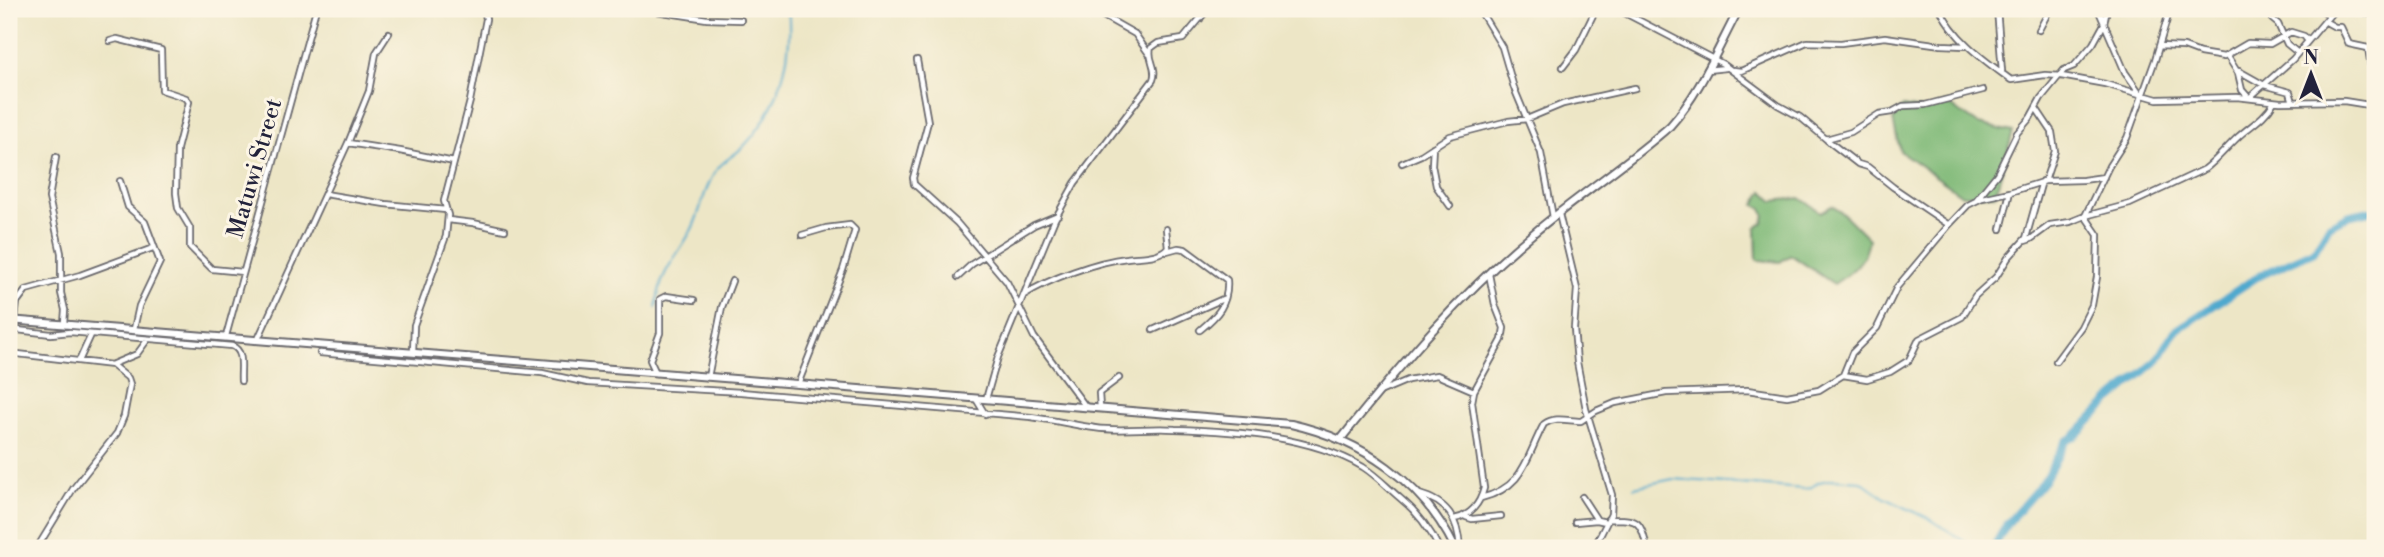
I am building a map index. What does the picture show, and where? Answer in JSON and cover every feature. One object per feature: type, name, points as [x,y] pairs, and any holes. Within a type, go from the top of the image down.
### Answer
[{"type":"main road","points":[[1341,439],[1415,349],[1489,273],[1535,232],[1670,126],[1707,70],[1739,9]]},
{"type":"main road","points":[[12,320],[1272,421],[1316,430],[1341,439],[1382,462],[1418,494],[1458,548]]},
{"type":"street","name":"Matuwi Street","points":[[226,336],[316,9]]},
{"type":"street","points":[[643,9],[707,19],[741,20]]},
{"type":"street","points":[[986,399],[998,357],[1058,215],[1075,183],[1153,80],[1155,68],[1150,55],[1135,34],[1091,9]]},
{"type":"street","points":[[1198,9],[1200,20]]},
{"type":"street","points":[[1150,55],[1151,48],[1157,43],[1183,39],[1208,9]]},
{"type":"street","points":[[1479,9],[1502,47],[1514,88],[1541,153],[1577,289],[1575,347],[1588,418],[1611,491],[1612,511],[1594,548]]},
{"type":"street","points":[[1563,67],[1576,50],[1596,9]]},
{"type":"street","points":[[1617,9],[1731,69],[1778,105],[1800,117],[1858,164],[1871,169],[1949,225]]},
{"type":"street","points":[[1940,9],[1968,48]]},
{"type":"street","points":[[1997,9],[2002,72]]},
{"type":"street","points":[[2039,30],[2050,9]]},
{"type":"street","points":[[2098,9],[2125,72],[2143,96]]},
{"type":"street","points":[[1480,498],[1497,494],[1509,487],[1525,464],[1542,426],[1547,421],[1581,421],[1615,403],[1666,393],[1747,390],[1787,396],[1819,390],[1843,375],[1852,353],[1877,328],[1897,287],[1949,225],[1975,201],[1997,174],[2017,134],[2064,69],[2074,66],[2093,44],[2104,24],[2107,9]]},
{"type":"street","points":[[2085,216],[2127,138],[2170,9]]},
{"type":"street","points":[[2253,9],[2270,9],[2287,44],[2298,53]]},
{"type":"street","points":[[2320,9],[2330,15]]},
{"type":"street","points":[[2249,98],[2298,53],[2335,9]]},
{"type":"street","points":[[2357,9],[2375,16]]},
{"type":"street","points":[[413,352],[414,325],[437,264],[448,220],[444,201],[470,101],[485,19],[484,10]]},
{"type":"street","points":[[2326,21],[2335,27],[2341,27],[2349,44],[2368,48],[2371,67],[2375,69]]},
{"type":"street","points":[[258,339],[348,143],[369,91],[376,53],[389,33]]},
{"type":"street","points":[[2159,46],[2183,47],[2209,56],[2228,57],[2248,43],[2270,44],[2284,35],[2298,33],[2308,41]]},
{"type":"street","points":[[1707,70],[1719,67],[1741,71],[1807,42],[1841,43],[1885,37],[1941,46],[1965,46],[2011,80],[2045,75],[2061,76],[2105,83],[2157,99],[2344,101],[2375,106]]},
{"type":"street","points":[[110,41],[117,38],[161,50],[162,90],[186,98],[189,102],[177,149],[176,184],[178,208],[190,228],[190,247],[212,269],[243,272]]},
{"type":"street","points":[[2228,57],[2236,68],[2242,90],[2249,98]]},
{"type":"street","points":[[917,60],[928,122],[913,182],[957,223],[1007,282],[1034,337],[1086,407]]},
{"type":"street","points":[[2236,68],[2264,85],[2290,92],[2293,102]]},
{"type":"street","points":[[1402,163],[1422,155],[1457,134],[1514,119],[1527,119],[1566,103],[1635,88]]},
{"type":"street","points":[[1826,139],[1851,132],[1879,114],[1903,106],[1925,105],[1983,90]]},
{"type":"street","points":[[2024,241],[2050,225],[2070,222],[2130,204],[2205,169],[2261,119],[2274,102]]},
{"type":"street","points":[[1843,375],[1867,379],[1890,372],[1907,362],[1919,339],[1962,317],[1975,296],[1996,278],[2008,258],[2024,241],[2055,151],[2051,131],[2036,107]]},
{"type":"street","points":[[348,143],[400,150],[454,162]]},
{"type":"street","points":[[1433,146],[1432,165],[1436,186],[1450,206]]},
{"type":"street","points":[[56,157],[49,198],[61,253],[64,323]]},
{"type":"street","points":[[1975,201],[2043,181],[2104,177]]},
{"type":"street","points":[[120,181],[128,207],[145,222],[160,262],[139,306],[134,329]]},
{"type":"street","points":[[2001,229],[2010,192]]},
{"type":"street","points":[[325,194],[446,210]]},
{"type":"street","points":[[958,277],[984,256],[1034,225],[1058,215]]},
{"type":"street","points":[[2056,362],[2081,327],[2092,306],[2098,235],[2085,216]]},
{"type":"street","points":[[448,220],[505,230]]},
{"type":"street","points":[[798,384],[856,232],[852,226],[845,225],[802,235]]},
{"type":"street","points":[[1166,229],[1166,251]]},
{"type":"street","points":[[12,320],[17,302],[26,290],[153,248]]},
{"type":"street","points":[[1023,295],[1100,263],[1156,255],[1178,248],[1185,249],[1227,280],[1222,310],[1200,330]]},
{"type":"street","points":[[1465,517],[1480,498],[1484,478],[1472,405],[1474,391],[1503,336],[1503,325],[1495,304],[1489,273]]},
{"type":"street","points":[[708,377],[722,307],[732,281]]},
{"type":"street","points":[[656,373],[650,361],[660,333],[660,299],[666,296],[694,300]]},
{"type":"street","points":[[1153,330],[1226,298]]},
{"type":"street","points":[[9,329],[232,346],[241,354],[241,381]]},
{"type":"street","points":[[79,361],[91,335]]},
{"type":"street","points":[[9,353],[112,365],[137,354],[148,339]]},
{"type":"street","points":[[320,353],[530,372],[588,383],[741,392],[1067,422],[1096,428],[1178,429],[1272,437],[1340,456],[1381,479],[1414,512],[1439,548]]},
{"type":"street","points":[[37,548],[64,502],[115,437],[121,425],[130,384],[128,378],[112,365]]},
{"type":"street","points":[[1378,392],[1408,380],[1437,375],[1474,391]]},
{"type":"street","points":[[1100,408],[1099,393],[1119,378]]},
{"type":"street","points":[[975,398],[985,414]]},
{"type":"street","points":[[1418,494],[1438,501],[1454,519],[1458,532],[1458,548]]},
{"type":"street","points":[[1583,498],[1597,520]]},
{"type":"street","points":[[1454,519],[1501,516]]},
{"type":"street","points":[[1575,522],[1628,519],[1637,522],[1642,528],[1647,548]]},
{"type":"green space","points":[[1946,103],[1978,124],[2013,132],[1995,195],[1962,195],[1900,151],[1893,120],[1903,106],[1926,110]]},
{"type":"green space","points":[[1763,191],[1773,201],[1800,198],[1821,212],[1832,206],[1869,239],[1865,254],[1852,271],[1834,284],[1791,255],[1780,262],[1757,260],[1756,228],[1763,223],[1765,215],[1762,209],[1755,205]]},
{"type":"waterway","points":[[656,308],[661,284],[691,231],[711,179],[721,165],[755,133],[774,100],[786,65],[788,9]]},
{"type":"waterway","points":[[1993,548],[2007,524],[2044,481],[2066,441],[2074,437],[2109,401],[2158,360],[2175,331],[2257,277],[2314,251],[2329,226],[2347,216],[2375,210]]},
{"type":"waterway","points":[[1634,487],[1673,479],[1804,489],[1834,479],[1861,481],[1885,498],[1930,519],[1975,548],[1994,546]]}]
